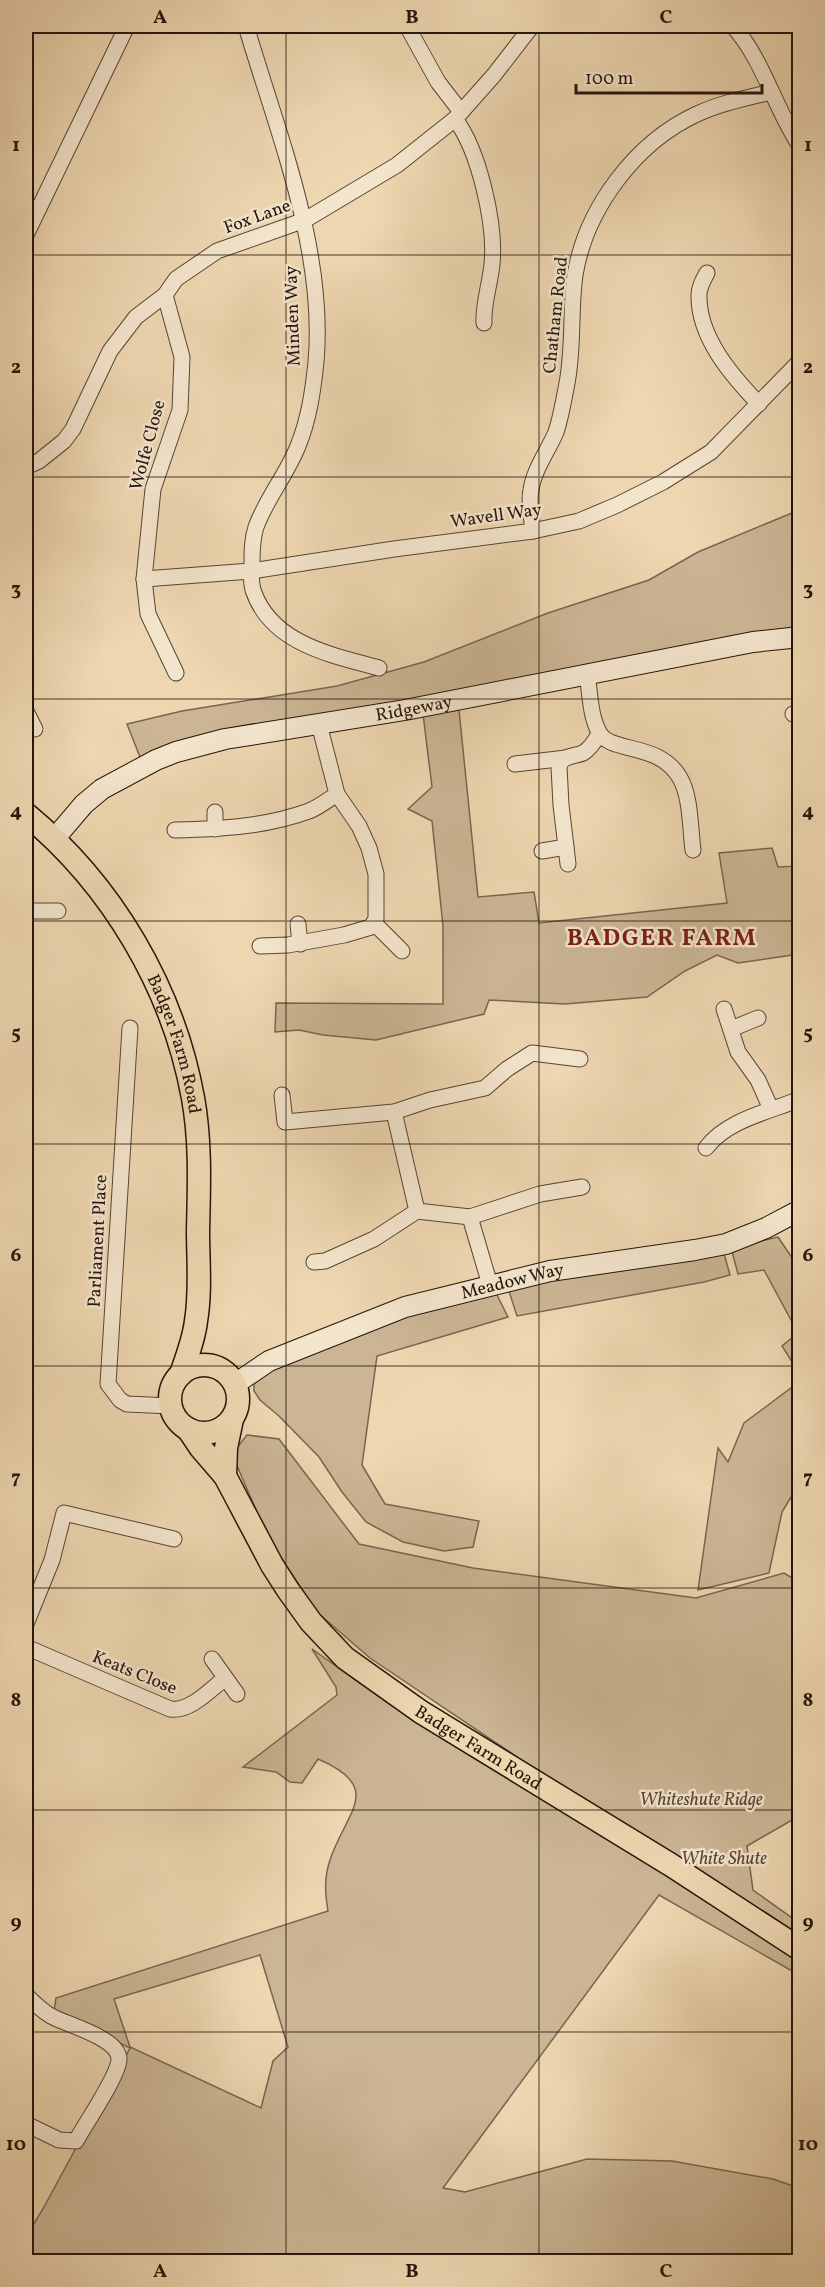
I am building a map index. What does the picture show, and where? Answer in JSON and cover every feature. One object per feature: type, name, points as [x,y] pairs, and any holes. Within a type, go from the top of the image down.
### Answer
[{"type":"main road","name":"Badger Farm Road","points":[[26,814],[55,838],[105,898],[134,940],[170,1014],[182,1049],[193,1100],[199,1166],[197,1320],[206,1365]]},
{"type":"main road","name":"Badger Farm Road","points":[[181,1374],[197,1320]]},
{"type":"main road","points":[[225,1476],[226,1448],[232,1419],[237,1410],[238,1395],[235,1384],[218,1368],[206,1365],[191,1368],[181,1374],[174,1383],[170,1394],[171,1406],[179,1422],[188,1429],[202,1432],[219,1430],[232,1419]]},
{"type":"main road","name":"Badger Farm Road","points":[[188,1429],[225,1476],[288,1590],[311,1622],[345,1658],[421,1712],[671,1865],[800,1949]]},
{"type":"street","points":[[26,235],[127,26]]},
{"type":"street","name":"Minden Way","points":[[246,26],[305,220],[314,280],[316,326],[316,360],[308,416],[298,448],[256,527],[252,543],[253,590],[264,612],[288,636],[318,651],[379,668]]},
{"type":"street","points":[[407,26],[458,115],[474,156],[490,220],[492,262],[490,282],[483,307],[484,323]]},
{"type":"street","name":"Fox Lane","points":[[26,467],[39,461],[64,441],[73,429],[110,351],[136,317],[165,295],[176,279],[217,251],[305,220],[397,165],[458,115],[494,75],[532,26]]},
{"type":"street","points":[[733,26],[756,56],[771,92],[800,146]]},
{"type":"street","name":"Chatham Road","points":[[533,531],[530,491],[556,431],[572,349],[576,273],[585,238],[597,213],[620,178],[642,153],[672,128],[718,105],[771,92]]},
{"type":"street","points":[[706,273],[699,294],[706,328],[726,367],[759,404]]},
{"type":"street","name":"Wolfe Close","points":[[165,295],[182,357],[180,410],[153,489],[144,579],[147,614],[176,673]]},
{"type":"street","name":"Wavell Way","points":[[144,579],[251,572],[394,549],[533,531],[579,520],[617,506],[663,482],[711,452],[798,365]]},
{"type":"street","name":"Ridgeway","points":[[55,838],[84,804],[102,789],[124,776],[156,760],[225,739],[405,710],[753,642],[800,637]]},
{"type":"street","points":[[587,674],[599,734],[613,743],[655,754],[668,762],[681,780],[693,850]]},
{"type":"street","points":[[26,711],[35,729]]},
{"type":"street","points":[[260,946],[300,944],[353,933],[370,927],[376,920],[377,882],[369,848],[359,826],[337,794],[319,724]]},
{"type":"street","points":[[515,764],[566,758],[584,752],[599,734]]},
{"type":"street","points":[[566,758],[560,762],[558,776],[568,864]]},
{"type":"street","points":[[175,830],[233,828],[274,821],[311,810],[337,794]]},
{"type":"street","points":[[215,812],[215,829]]},
{"type":"street","points":[[542,851],[566,847]]},
{"type":"street","points":[[26,911],[58,911]]},
{"type":"street","points":[[374,922],[402,951]]},
{"type":"street","points":[[298,924],[300,944]]},
{"type":"street","points":[[724,1009],[738,1052],[758,1080],[771,1109]]},
{"type":"street","points":[[731,1029],[758,1018]]},
{"type":"street","name":"Parliament Place","points":[[130,1028],[108,1384],[120,1400],[127,1404],[171,1406]]},
{"type":"street","points":[[282,1095],[285,1122],[394,1112],[430,1100],[485,1088],[507,1069],[532,1053],[580,1059]]},
{"type":"street","points":[[706,1148],[716,1134],[771,1109],[800,1099]]},
{"type":"street","points":[[394,1112],[417,1211]]},
{"type":"street","points":[[314,1262],[325,1261],[374,1239],[417,1211],[470,1217],[540,1194],[582,1187]]},
{"type":"street","name":"Meadow Way","points":[[235,1384],[269,1361],[405,1307],[550,1270],[726,1244],[766,1228],[797,1212]]},
{"type":"street","points":[[470,1217],[490,1285]]},
{"type":"street","points":[[26,1624],[52,1560],[64,1513],[174,1539]]},
{"type":"street","name":"Keats Close","points":[[26,1647],[170,1709],[178,1710],[198,1700],[224,1678]]},
{"type":"street","points":[[212,1659],[237,1694]]},
{"type":"street","points":[[26,2124],[59,2140],[76,2141],[115,2073],[119,2058],[116,2047],[50,2015],[30,1999]]},
{"type":"green space","points":[[799,510],[799,629],[418,699],[254,725],[140,757],[127,724],[182,711],[337,686],[424,662],[548,613],[649,580],[698,552]]},
{"type":"green space","points":[[459,710],[478,897],[534,892],[539,923],[727,903],[719,853],[772,848],[778,867],[799,866],[799,954],[738,963],[717,955],[685,971],[647,997],[565,1004],[489,1000],[484,1014],[376,1040],[323,1035],[299,1030],[275,1032],[276,1003],[443,1004],[443,926],[432,821],[408,809],[432,787],[423,714]]},
{"type":"green space","points":[[778,1237],[799,1268],[799,1373],[782,1346],[798,1333],[764,1270],[738,1274],[731,1248]]},
{"type":"green space","points":[[723,1250],[730,1275],[704,1282],[517,1316],[507,1285]]},
{"type":"green space","points":[[496,1293],[508,1317],[377,1356],[362,1465],[385,1504],[479,1521],[473,1547],[444,1551],[403,1542],[366,1522],[342,1492],[319,1457],[260,1400],[254,1391],[254,1380],[281,1360],[409,1312]]},
{"type":"green space","points":[[799,1382],[799,1484],[782,1512],[769,1573],[698,1590],[718,1448],[728,1462],[744,1423]]},
{"type":"green space","points":[[247,1435],[279,1439],[359,1544],[473,1568],[696,1598],[784,1573],[799,1582],[799,1816],[747,1846],[753,1890],[799,1923],[799,1936],[523,1761],[370,1658],[318,1613],[269,1540],[232,1454]]},
{"type":"green space","points":[[312,1649],[388,1703],[652,1863],[799,1960],[799,1975],[659,1895],[443,2188],[465,2192],[587,2159],[672,2161],[773,2179],[799,2188],[799,2261],[26,2262],[26,2237],[130,2048],[54,2011],[56,1998],[328,1911],[326,1886],[328,1867],[355,1803],[356,1791],[351,1780],[339,1770],[318,1759],[302,1783],[290,1782],[276,1772],[243,1767],[337,1695],[336,1687]],"holes":[[[260,1955],[288,2047],[273,2061],[261,2108],[130,2047],[114,1999]]]},
{"type":"district","name":"BADGER FARM","points":[[662,937]]},
{"type":"park label","name":"Whiteshute Ridge","points":[[701,1799]]},
{"type":"park label","name":"White Shute","points":[[724,1858]]}]
